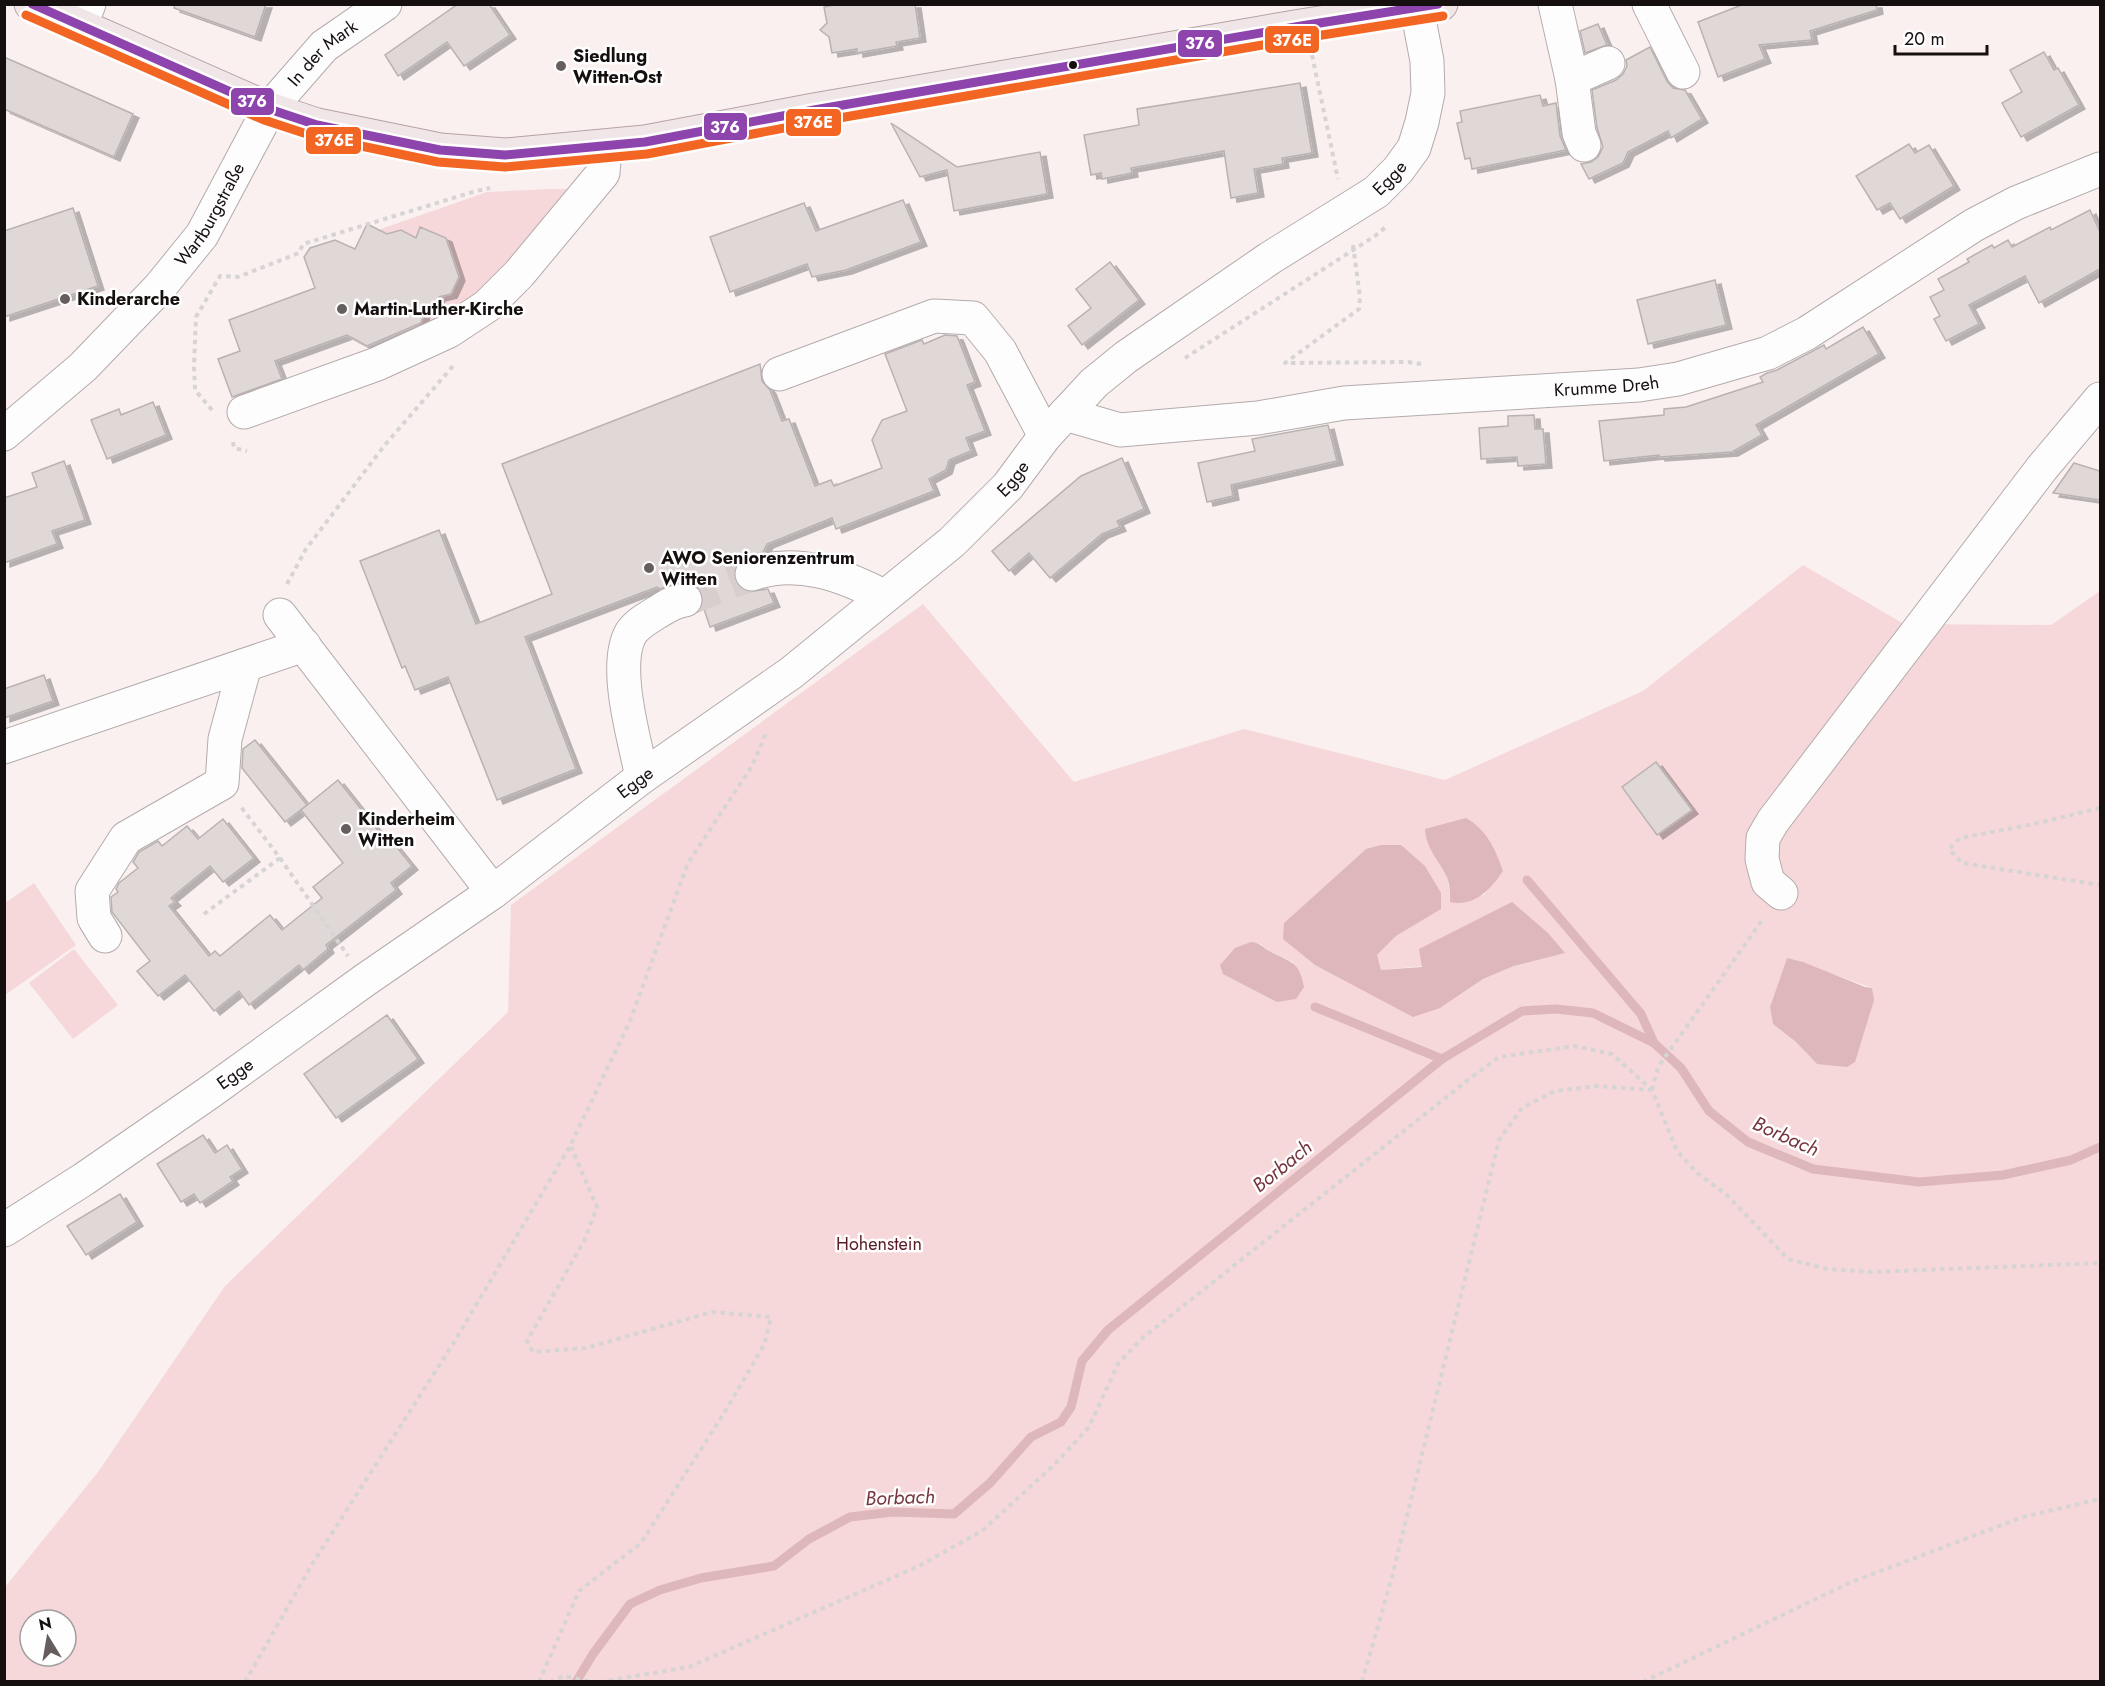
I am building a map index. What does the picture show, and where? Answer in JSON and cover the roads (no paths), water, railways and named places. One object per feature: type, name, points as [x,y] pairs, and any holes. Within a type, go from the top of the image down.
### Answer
[{"type":"main road","points":[[31,4],[84,15],[269,109],[317,125],[440,150],[505,155],[645,142],[814,110],[1301,26],[1429,7]]},
{"type":"street","name":"In der Mark","points":[[269,109],[324,46],[384,4]]},
{"type":"street","points":[[1555,4],[1572,80],[1579,133],[1584,145]]},
{"type":"street","points":[[1649,4],[1683,72]]},
{"type":"street","name":"Egge","points":[[4,1230],[84,1179],[210,1092],[493,892],[642,777],[791,673],[952,542],[1008,486],[1055,425],[1094,383],[1126,357],[1270,258],[1376,192],[1398,170],[1414,148],[1422,123],[1428,93],[1429,7]]},
{"type":"street","points":[[1572,80],[1608,63]]},
{"type":"street","name":"Wartburgstraße","points":[[4,434],[83,367],[159,288],[202,234],[269,109]]},
{"type":"street","points":[[244,412],[377,364],[449,332],[488,306],[519,274],[603,172],[605,147]]},
{"type":"street","name":"Krumme Dreh","points":[[1055,425],[1120,430],[1258,418],[1344,403],[1639,385],[1678,378],[1768,353],[1807,333],[1974,225],[2016,203],[2100,169]]},
{"type":"street","points":[[779,374],[934,316],[973,318],[1055,425]]},
{"type":"street","points":[[1781,893],[1768,882],[1762,859],[1763,838],[1773,821],[2043,468],[2100,399]]},
{"type":"street","points":[[753,574],[770,568],[809,568],[859,584],[883,596]]},
{"type":"street","points":[[642,777],[623,683],[625,651],[632,632],[643,621],[677,601],[685,600]]},
{"type":"street","points":[[280,615],[493,892]]},
{"type":"street","points":[[4,747],[304,645]]},
{"type":"street","points":[[105,936],[94,918],[92,891],[126,838],[222,783],[225,739],[245,665]]},
{"type":"waterway","points":[[1527,880],[1641,1014],[1654,1043]]},
{"type":"waterway","points":[[1315,1007],[1442,1059]]},
{"type":"waterway","name":"Borbach","points":[[576,1682],[593,1654],[630,1604],[660,1590],[701,1578],[774,1566],[809,1539],[850,1517],[893,1512],[954,1514],[990,1483],[1031,1437],[1061,1422],[1071,1407],[1082,1361],[1108,1330],[1442,1059],[1522,1011],[1556,1009],[1593,1013],[1654,1043],[1681,1068],[1709,1111],[1748,1142],[1813,1169],[1919,1182],[2003,1175],[2071,1160],[2100,1147]]},
{"type":"tunnel","points":[[685,600],[752,574]]},
{"type":"place","name":"Siedlung Witten-Ost","points":[[561,66]]},
{"type":"place","name":"Kinderarche","points":[[65,299]]},
{"type":"place","name":"Martin-Luther-Kirche","points":[[342,309]]},
{"type":"place","name":"AWO Seniorenzentrum Witten","points":[[649,568]]},
{"type":"place","name":"Kinderheim Witten","points":[[346,829]]},
{"type":"park label","name":"Hohenstein","points":[[879,1244]]}]
